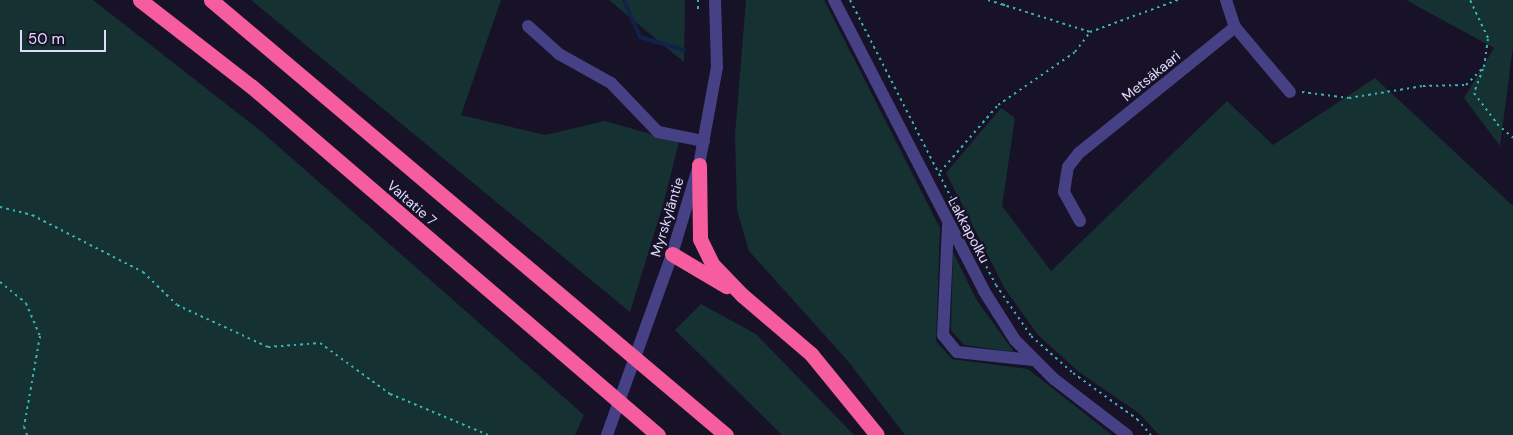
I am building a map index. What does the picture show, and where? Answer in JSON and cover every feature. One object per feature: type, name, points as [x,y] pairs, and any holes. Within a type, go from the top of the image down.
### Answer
[{"type":"highway","name":"Valtatie 7","points":[[140,0],[251,86],[658,435]]},
{"type":"highway","name":"Valtatie 7","points":[[212,0],[726,435]]},
{"type":"highway","points":[[699,165],[700,239],[712,264],[742,295],[811,354],[877,435]]},
{"type":"highway","points":[[672,254],[742,295]]},
{"type":"street","name":"Myrskyläntie","points":[[607,435],[672,254],[699,165],[717,67],[715,0]]},
{"type":"street","name":"Lakkapolku","points":[[834,0],[948,224],[984,291],[1015,340],[1033,360],[1127,435]]},
{"type":"street","points":[[1226,0],[1235,27],[1290,92]]},
{"type":"street","points":[[528,26],[559,54],[611,83],[658,132],[704,141]]},
{"type":"street","name":"Metsäkaari","points":[[1080,221],[1064,192],[1068,167],[1079,153],[1235,27]]},
{"type":"street","points":[[948,224],[943,335],[957,352],[1033,360]]},
{"type":"path","points":[[698,0],[698,13]]},
{"type":"path","points":[[850,0],[940,172],[996,285],[1031,336],[1073,373],[1137,419],[1151,435]]},
{"type":"path","points":[[988,0],[1090,32]]},
{"type":"path","points":[[1004,6],[1005,0]]},
{"type":"path","points":[[940,172],[998,105],[1075,52],[1090,32],[1178,0]]},
{"type":"path","points":[[1470,0],[1488,38],[1484,66],[1474,93],[1497,124],[1513,138]]},
{"type":"path","points":[[1290,92],[1349,98],[1423,86],[1466,85],[1484,66]]},
{"type":"path","points":[[0,207],[32,215],[144,272],[177,306],[268,347],[320,342],[390,394],[488,435]]},
{"type":"path","points":[[0,282],[26,303],[40,336],[24,427],[27,435]]},
{"type":"green space","points":[[0,0],[93,0],[262,132],[584,415],[575,435],[0,435]]},
{"type":"green space","points":[[251,0],[501,0],[461,115],[545,135],[605,121],[679,142],[663,205],[630,312]]},
{"type":"green space","points":[[609,0],[685,0],[684,62]]},
{"type":"green space","points":[[746,0],[824,0],[940,228],[936,341],[952,359],[1028,369],[1112,435],[905,435],[847,360],[749,251],[737,210],[735,134]]},
{"type":"green space","points":[[1406,0],[1513,0],[1513,47],[1500,146],[1464,98],[1494,48]]},
{"type":"green space","points":[[1375,78],[1513,206],[1513,435],[1159,435],[1140,414],[1079,372],[1038,335],[1005,289],[946,173],[1001,108],[1015,118],[1002,206],[1051,271],[1227,101],[1273,145]]},
{"type":"green space","points":[[953,252],[976,299],[1014,352],[964,345],[951,330]]},
{"type":"green space","points":[[701,304],[756,334],[854,435],[782,435],[675,330]]},
{"type":"waterway","points":[[624,0],[640,37],[684,50]]}]
